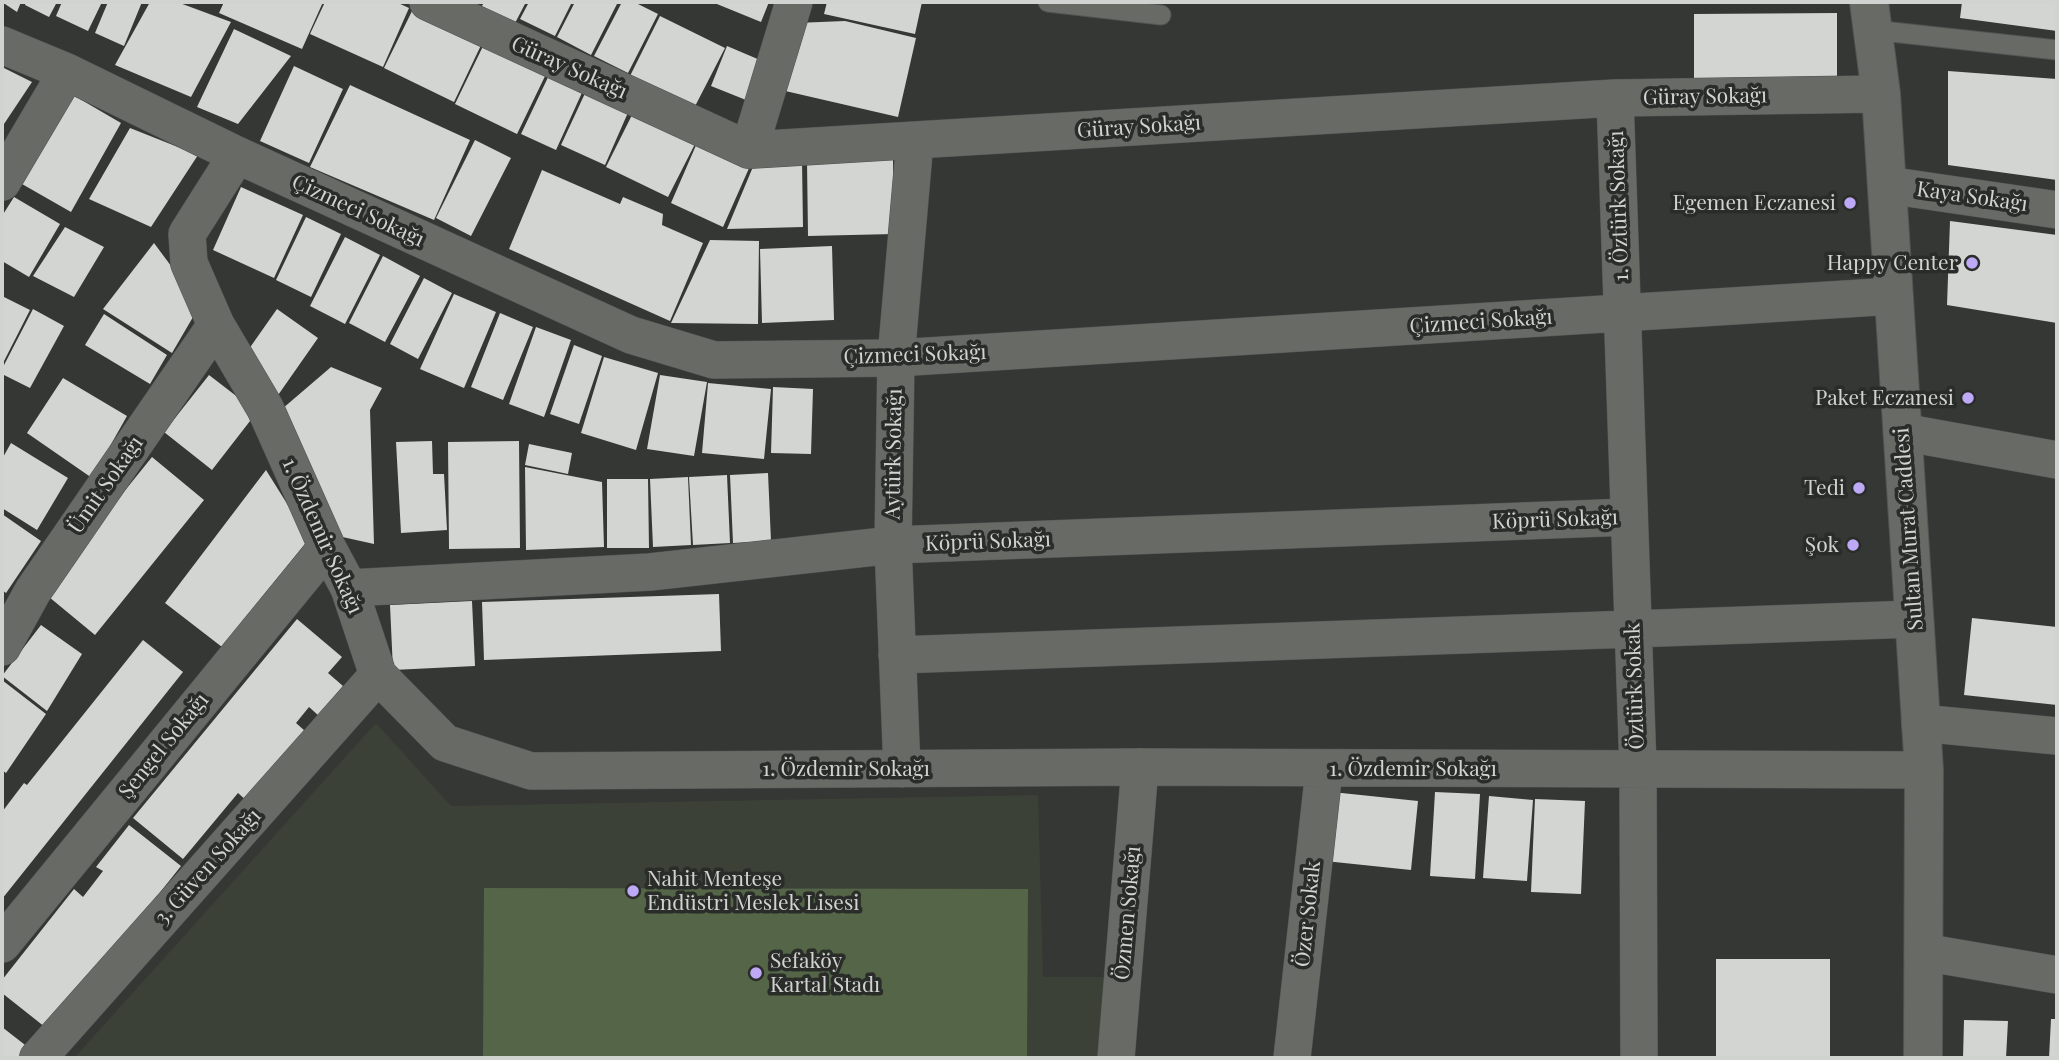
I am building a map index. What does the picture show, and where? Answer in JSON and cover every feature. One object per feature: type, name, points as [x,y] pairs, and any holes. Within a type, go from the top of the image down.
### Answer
[{"type":"street","name":"Güray Sokağı","points":[[428,2],[749,150],[1615,98],[1881,94]]},
{"type":"street","points":[[749,150],[794,2]]},
{"type":"street","name":"Sultan Murat Caddesi","points":[[1871,16],[1881,94],[1924,770],[1923,1058]]},
{"type":"street","name":"Çizmeci Sokağı","points":[[2,45],[67,72],[237,155],[464,260],[643,338],[714,360],[895,358],[1894,296]]},
{"type":"street","points":[[2,182],[67,72]]},
{"type":"street","name":"1. Öztürk Sokağı","points":[[1615,98],[1622,314]]},
{"type":"street","name":"Aytürk Sokağı","points":[[902,769],[892,545],[895,358],[915,141]]},
{"type":"street","name":"1. Özdemir Sokağı","points":[[237,155],[187,234],[189,263],[216,325],[265,408],[327,547],[349,589],[378,675],[445,743],[531,771],[1140,767],[1324,770],[1924,770]]},
{"type":"street","name":"Kaya Sokağı","points":[[1887,185],[2057,210]]},
{"type":"street","name":"Öztürk Sokak","points":[[1622,314],[1638,768],[1639,1058]]},
{"type":"street","name":"Ümit Sokağı","points":[[2,647],[33,591],[216,325]]},
{"type":"street","points":[[1902,432],[2057,460]]},
{"type":"street","name":"Köprü Sokağı","points":[[349,589],[650,572],[892,545],[1629,517]]},
{"type":"street","name":"Şengel Sokağı","points":[[2,944],[327,547]]},
{"type":"street","points":[[897,655],[1914,619]]},
{"type":"street","name":"3. Güven Sokağı","points":[[38,1058],[378,675]]},
{"type":"street","points":[[1920,723],[2057,736]]},
{"type":"street","name":"Özmen Sokağı","points":[[1116,1058],[1140,767]]},
{"type":"street","name":"Özer Sokak","points":[[1292,1058],[1324,770]]},
{"type":"street","points":[[1923,953],[2057,975]]},
{"type":"lane","points":[[1048,2],[1161,15]]},
{"type":"lane","points":[[1871,16],[2057,50]]},
{"type":"shaded area","name":"Nahit Menteşe Endüstri Meslek Lisesi","points":[[376,723],[451,806],[1038,795],[1043,977],[1109,977],[1103,1058],[74,1058]]},
{"type":"green space","name":"Sefaköy Kartal Stadı","points":[[484,888],[1028,889],[1027,1058],[483,1058]]},
{"type":"building","points":[[2,2],[21,2],[17,12]]},
{"type":"building","points":[[26,2],[57,2],[49,17],[25,5]]},
{"type":"building","points":[[62,2],[102,2],[88,31],[56,16]]},
{"type":"building","points":[[108,2],[142,2],[124,46],[95,33]]},
{"type":"building","points":[[150,2],[177,2],[231,22],[191,97],[115,65]]},
{"type":"building","points":[[224,2],[323,2],[302,49],[219,13]]},
{"type":"building","points":[[325,2],[396,2],[409,8],[383,67],[310,34]]},
{"type":"building","points":[[484,2],[526,2],[514,25],[481,8]]},
{"type":"building","points":[[529,2],[572,2],[555,36],[520,19]]},
{"type":"building","points":[[575,2],[618,2],[591,55],[557,37]]},
{"type":"building","points":[[622,2],[634,2],[658,14],[628,73],[594,56]]},
{"type":"building","points":[[712,2],[769,2],[761,22]]},
{"type":"building","points":[[827,2],[922,2],[915,34],[824,14]]},
{"type":"building","points":[[1962,2],[2057,2],[2057,31],[1960,18]]},
{"type":"building","points":[[414,7],[483,41],[454,102],[384,68]]},
{"type":"building","points":[[1837,13],[1837,81],[1694,83],[1694,14]]},
{"type":"building","points":[[660,16],[725,48],[690,116],[626,84]]},
{"type":"building","points":[[845,21],[916,38],[898,117],[781,90],[796,23]]},
{"type":"building","points":[[234,29],[291,56],[238,124],[197,107]]},
{"type":"building","points":[[486,40],[548,70],[517,134],[455,104]]},
{"type":"building","points":[[727,46],[767,63],[751,102],[711,86]]},
{"type":"building","points":[[294,66],[343,89],[309,163],[260,141]]},
{"type":"building","points":[[2,67],[32,82],[2,127]]},
{"type":"building","points":[[551,71],[585,86],[556,150],[521,134]]},
{"type":"building","points":[[1948,71],[2057,79],[2057,180],[1948,165]]},
{"type":"building","points":[[350,85],[470,140],[434,220],[310,167]]},
{"type":"building","points":[[587,89],[630,108],[605,165],[561,145]]},
{"type":"building","points":[[73,95],[121,123],[71,212],[22,184]]},
{"type":"building","points":[[634,111],[696,142],[668,197],[606,167]]},
{"type":"building","points":[[130,128],[198,155],[151,227],[89,199]]},
{"type":"building","points":[[475,140],[511,158],[471,236],[436,218]]},
{"type":"building","points":[[697,143],[750,166],[723,227],[671,203]]},
{"type":"building","points":[[893,160],[894,234],[808,236],[807,161]]},
{"type":"building","points":[[802,161],[803,227],[727,229],[755,162]]},
{"type":"building","points":[[542,170],[620,204],[623,197],[663,214],[662,225],[703,243],[670,321],[509,249]]},
{"type":"building","points":[[241,187],[303,215],[274,278],[213,250]]},
{"type":"building","points":[[14,197],[60,224],[29,277],[2,261],[2,216]]},
{"type":"building","points":[[306,217],[341,234],[311,297],[276,280]]},
{"type":"building","points":[[1950,221],[2057,235],[2057,323],[1947,305]]},
{"type":"building","points":[[65,227],[104,247],[74,297],[33,276]]},
{"type":"building","points":[[345,237],[380,255],[345,324],[310,306]]},
{"type":"building","points":[[710,240],[759,241],[758,324],[671,323]]},
{"type":"building","points":[[154,243],[200,305],[172,353],[103,309]]},
{"type":"building","points":[[832,246],[834,320],[762,323],[760,249]]},
{"type":"building","points":[[383,256],[420,276],[385,342],[349,323]]},
{"type":"building","points":[[424,278],[452,293],[418,359],[390,344]]},
{"type":"building","points":[[454,294],[496,312],[464,388],[420,369]]},
{"type":"building","points":[[2,296],[30,310],[2,365]]},
{"type":"building","points":[[33,309],[64,326],[30,388],[2,374],[2,369]]},
{"type":"building","points":[[277,309],[318,338],[276,398],[244,356]]},
{"type":"building","points":[[500,313],[533,327],[503,400],[471,387]]},
{"type":"building","points":[[104,314],[167,355],[150,384],[85,345]]},
{"type":"building","points":[[536,327],[571,340],[544,417],[509,404]]},
{"type":"building","points":[[574,345],[602,356],[579,424],[550,414]]},
{"type":"building","points":[[604,357],[658,373],[636,450],[581,433]]},
{"type":"building","points":[[331,367],[382,388],[370,410],[374,544],[338,536],[282,409]]},
{"type":"building","points":[[209,375],[257,412],[212,470],[164,432]]},
{"type":"building","points":[[660,375],[707,382],[694,456],[647,449]]},
{"type":"building","points":[[63,378],[127,416],[92,478],[27,433]]},
{"type":"building","points":[[708,383],[771,389],[764,459],[702,453]]},
{"type":"building","points":[[773,387],[813,389],[811,454],[771,453]]},
{"type":"building","points":[[432,441],[433,474],[444,474],[447,530],[401,533],[396,442]]},
{"type":"building","points":[[519,441],[520,548],[449,549],[448,442]]},
{"type":"building","points":[[11,443],[68,478],[37,530],[2,508],[2,459]]},
{"type":"building","points":[[529,444],[572,453],[568,474],[525,465]]},
{"type":"building","points":[[152,457],[204,500],[95,635],[43,592]]},
{"type":"building","points":[[525,467],[602,482],[604,547],[526,550]]},
{"type":"building","points":[[266,470],[309,539],[222,647],[165,603]]},
{"type":"building","points":[[768,473],[771,541],[733,543],[730,475]]},
{"type":"building","points":[[727,475],[730,543],[693,545],[689,477]]},
{"type":"building","points":[[688,477],[691,545],[653,547],[650,479]]},
{"type":"building","points":[[607,479],[648,479],[649,548],[607,548]]},
{"type":"building","points":[[2,514],[41,541],[6,593],[2,590]]},
{"type":"building","points":[[719,594],[721,651],[484,660],[482,602]]},
{"type":"building","points":[[472,601],[475,666],[393,670],[390,605]]},
{"type":"building","points":[[1972,618],[2057,627],[2057,705],[1964,695]]},
{"type":"building","points":[[297,619],[342,657],[328,673],[343,686],[319,716],[309,707],[296,723],[305,731],[247,801],[238,793],[183,859],[133,818]]},
{"type":"building","points":[[41,625],[82,654],[47,711],[2,676]]},
{"type":"building","points":[[143,640],[183,672],[2,899],[2,812],[24,783],[27,785]]},
{"type":"building","points":[[2,680],[46,714],[6,773],[2,770]]},
{"type":"building","points":[[1332,792],[1418,801],[1411,870],[1325,861]]},
{"type":"building","points":[[1435,792],[1480,794],[1475,879],[1430,876]]},
{"type":"building","points":[[1489,796],[1533,800],[1527,881],[1483,878]]},
{"type":"building","points":[[1535,799],[1585,801],[1581,894],[1531,892]]},
{"type":"building","points":[[129,825],[181,866],[50,1031],[2,993],[2,980],[74,889],[83,897],[103,871],[96,867]]},
{"type":"building","points":[[1716,959],[1830,959],[1830,1058],[1716,1058]]},
{"type":"building","points":[[2051,1019],[2057,1019],[2057,1058],[2049,1058]]},
{"type":"building","points":[[1964,1020],[2008,1021],[2006,1058],[1963,1058]]},
{"type":"building","points":[[2,1027],[29,1048],[21,1058],[2,1058]]},
{"type":"place","name":"Egemen Eczanesi","points":[[1850,203]]},
{"type":"place","name":"Happy Center","points":[[1972,263]]},
{"type":"place","name":"Paket Eczanesi","points":[[1968,398]]},
{"type":"place","name":"Tedi","points":[[1859,488]]},
{"type":"place","name":"Şok","points":[[1853,545]]},
{"type":"place","name":"Nahit Menteşe Endüstri Meslek Lisesi","points":[[633,891]]},
{"type":"place","name":"Sefaköy Kartal Stadı","points":[[756,973]]}]
